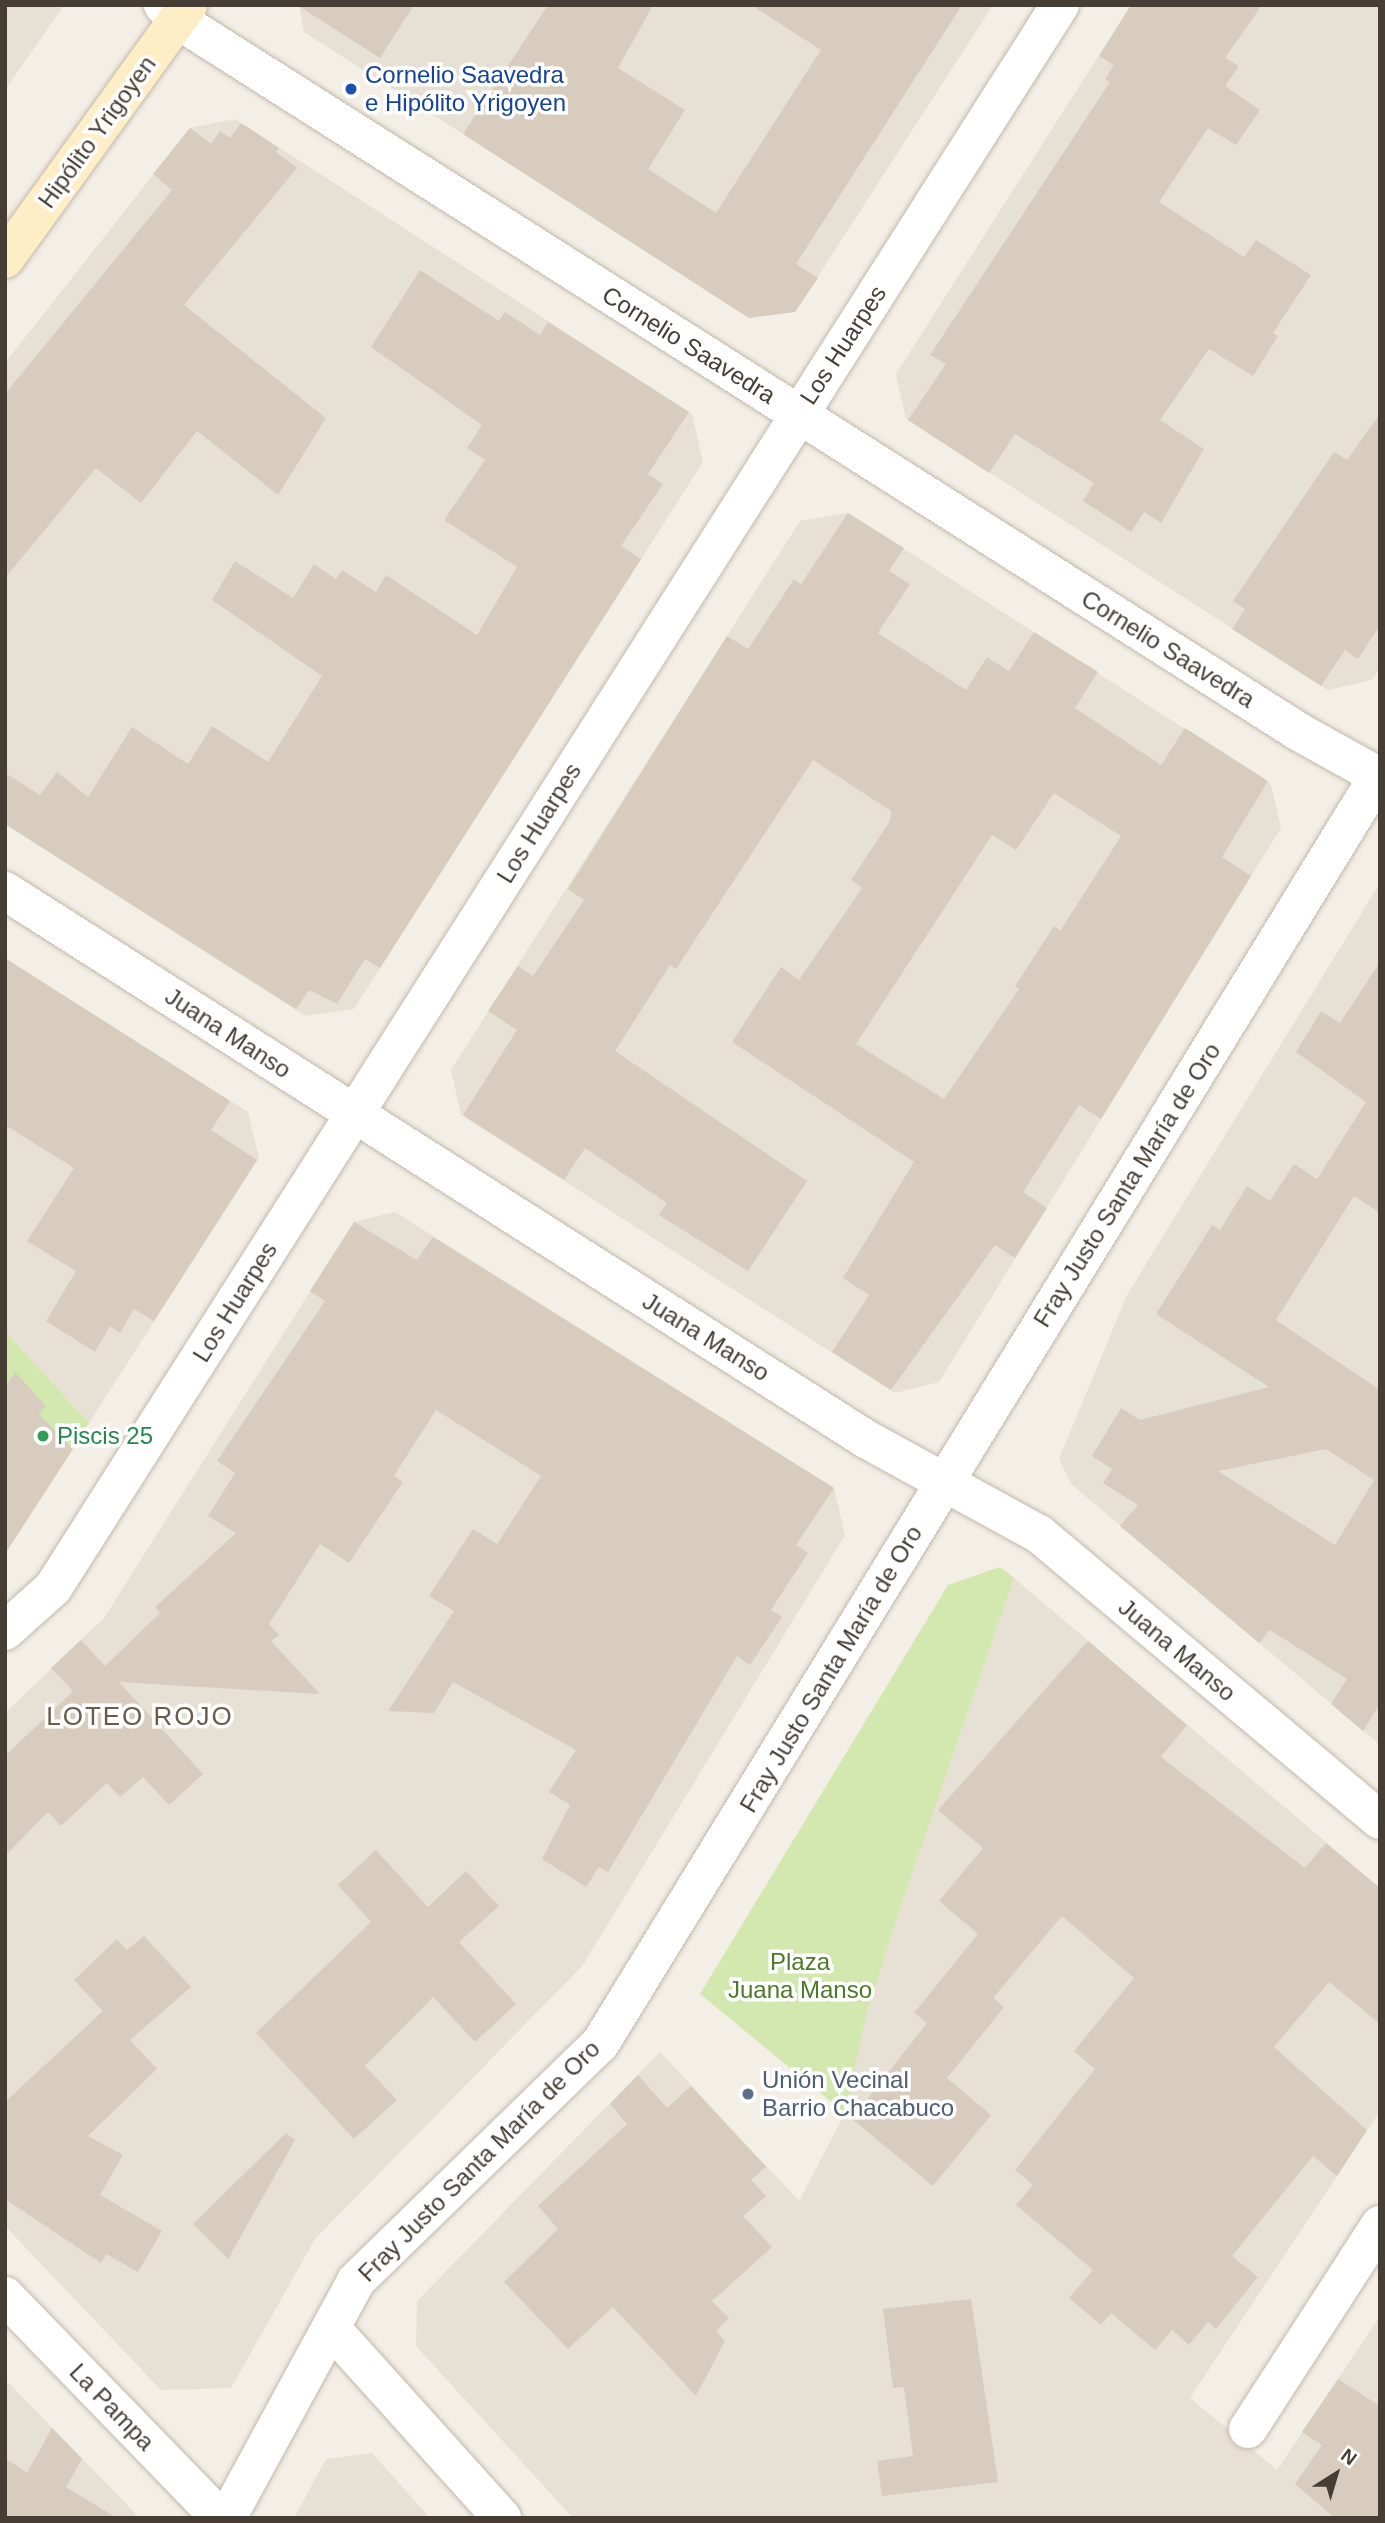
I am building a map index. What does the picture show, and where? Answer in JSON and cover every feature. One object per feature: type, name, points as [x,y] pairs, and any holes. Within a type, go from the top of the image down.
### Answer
[{"type":"main road","name":"Hipólito Yrigoyen","points":[[5,259],[177,10]]},
{"type":"street","name":"Los Huarpes","points":[[5,1631],[53,1588],[1060,5]]},
{"type":"street","name":"Cornelio Saavedra","points":[[177,10],[799,414],[1298,732],[1379,776]]},
{"type":"street","name":"Fray Justo Santa María de Oro","points":[[226,2518],[356,2281],[600,2044],[1379,776]]},
{"type":"street","name":"Juana Manso","points":[[5,891],[866,1439],[1039,1534],[1380,1820]]},
{"type":"street","points":[[1248,2429],[1380,2225]]},
{"type":"street","name":"La Pampa","points":[[5,2295],[220,2518]]},
{"type":"street","points":[[331,2328],[502,2518]]},
{"type":"shaded area","points":[[5,5],[64,5],[5,90]]},
{"type":"shaded area","points":[[299,5],[993,5],[795,312],[749,318],[304,32]]},
{"type":"shaded area","points":[[1131,5],[1380,5],[1380,667],[1372,680],[1328,690],[906,419],[896,374]]},
{"type":"shaded area","points":[[235,119],[692,414],[703,462],[354,1009],[305,1016],[5,824],[5,363],[190,128]]},
{"type":"shaded area","points":[[848,513],[1271,784],[1281,828],[939,1382],[895,1393],[461,1115],[451,1070],[800,521]]},
{"type":"shaded area","points":[[1380,883],[1380,1745],[1071,1484],[1059,1459],[1127,1295]]},
{"type":"shaded area","points":[[5,959],[248,1112],[259,1158],[89,1423],[5,1331]]},
{"type":"shaded area","points":[[395,1212],[834,1488],[845,1535],[583,1965],[315,2239],[231,2388],[161,2390],[5,2226],[5,1713],[104,1618],[354,1222]]},
{"type":"shaded area","points":[[1014,1578],[1380,1888],[1380,2111],[1190,2398],[1277,2470],[1380,2316],[1380,2518],[573,2518],[416,2346],[417,2301],[660,2052],[799,2201],[845,2113],[867,2012]]},
{"type":"shaded area","points":[[5,2379],[135,2513],[136,2518],[5,2518]]},
{"type":"shaded area","points":[[372,2453],[430,2518],[294,2518],[326,2459]]},
{"type":"green space","name":"Piscis 25","points":[[5,1331],[89,1423],[10,1546],[5,1538]]},
{"type":"green space","name":"Plaza Juana Manso","points":[[1000,1567],[1014,1578],[867,2012],[845,2113],[700,1994],[948,1585]]},
{"type":"building","points":[[297,5],[414,5],[380,58]]},
{"type":"building","points":[[548,5],[653,5],[618,68],[685,110],[648,169],[716,213],[821,50],[751,5],[962,5],[796,264],[818,278],[795,312],[749,318],[463,134]]},
{"type":"building","points":[[1131,5],[1262,5],[1225,58],[1239,66],[1225,86],[1260,110],[1236,145],[1208,128],[1159,202],[1244,257],[1256,240],[1311,275],[1273,333],[1278,336],[1253,376],[1209,349],[1160,420],[1204,449],[1161,523],[1144,512],[1131,532],[1083,501],[1094,483],[1015,434],[989,473],[908,420],[946,364],[930,355],[1110,82],[1105,79],[1114,65],[1099,56]]},
{"type":"building","points":[[241,123],[279,148],[276,152],[297,168],[184,305],[326,418],[278,495],[197,431],[141,503],[96,468],[5,578],[5,394],[172,190],[153,174],[190,128],[211,144],[220,131],[230,138]]},
{"type":"building","points":[[420,270],[499,321],[505,312],[540,335],[548,322],[689,412],[648,474],[663,484],[621,546],[641,559],[380,968],[365,959],[337,1004],[309,990],[296,1009],[5,824],[5,773],[40,795],[57,772],[88,797],[132,727],[188,764],[212,726],[268,762],[322,676],[212,600],[235,561],[293,598],[314,564],[336,579],[342,570],[376,592],[386,575],[477,635],[517,567],[444,520],[485,460],[467,448],[482,425],[371,347]]},
{"type":"building","points":[[1380,414],[1380,625],[1358,659],[1345,650],[1321,686],[1232,629],[1245,609],[1233,601],[1334,452],[1347,460]]},
{"type":"building","points":[[848,513],[904,548],[889,571],[910,584],[878,633],[966,690],[987,657],[1009,671],[1034,632],[1098,672],[1075,708],[1161,765],[1185,728],[1268,781],[1222,857],[1251,876],[1101,1119],[1079,1105],[1023,1192],[1047,1208],[1015,1258],[995,1245],[891,1390],[832,1352],[869,1295],[843,1278],[914,1162],[732,1042],[781,967],[799,980],[862,888],[851,880],[890,821],[891,811],[813,760],[676,969],[670,965],[615,1051],[807,1181],[748,1271],[659,1215],[667,1203],[585,1148],[564,1180],[463,1115],[517,1030],[488,1011],[518,966],[533,976],[584,900],[568,889],[727,636],[748,649],[794,579],[801,584]],"holes":[[[1054,793],[1121,836],[1060,931],[1054,926],[1015,986],[1019,989],[944,1099],[856,1044],[992,835],[1016,850]]]},
{"type":"building","points":[[5,958],[230,1101],[211,1130],[257,1160],[154,1321],[134,1309],[120,1333],[110,1326],[95,1352],[46,1321],[76,1271],[27,1241],[74,1168],[5,1125]]},
{"type":"building","points":[[1380,962],[1380,1213],[1354,1196],[1276,1320],[1380,1390],[1380,1704],[1363,1731],[1331,1704],[1347,1679],[1270,1630],[1259,1643],[1120,1526],[1138,1505],[1103,1483],[1112,1469],[1092,1456],[1121,1408],[1140,1420],[1269,1387],[1156,1314],[1212,1225],[1220,1230],[1247,1186],[1270,1201],[1294,1164],[1317,1179],[1366,1102],[1296,1052],[1321,1011],[1340,1023]],"holes":[[[1326,1449],[1374,1480],[1335,1545],[1218,1471]]]},
{"type":"building","points":[[354,1222],[417,1260],[433,1237],[834,1488],[796,1545],[808,1553],[771,1610],[782,1617],[750,1665],[737,1656],[608,1872],[599,1867],[586,1887],[542,1859],[570,1805],[549,1792],[576,1750],[453,1682],[434,1713],[388,1711],[454,1611],[429,1596],[473,1529],[497,1544],[541,1476],[436,1410],[394,1476],[403,1482],[349,1563],[320,1544],[269,1624],[279,1635],[271,1641],[320,1694],[119,1682],[203,1774],[169,1805],[143,1777],[120,1797],[107,1783],[61,1826],[48,1812],[5,1856],[5,1756],[73,1691],[51,1668],[81,1640],[105,1666],[160,1613],[155,1607],[236,1533],[208,1516],[235,1473],[217,1461],[325,1301],[310,1291]]},
{"type":"building","name":"Piscis 25","points":[[15,1372],[46,1406],[39,1414],[73,1449],[5,1554],[5,1388]]},
{"type":"building","points":[[1088,1641],[1187,1725],[1161,1757],[1305,1868],[1326,1843],[1380,1888],[1380,2024],[1329,1982],[1274,2047],[1367,2130],[1337,2176],[1313,2156],[1232,2256],[1258,2277],[1216,2329],[1208,2322],[1189,2345],[1172,2330],[1155,2350],[1111,2313],[1101,2325],[1069,2298],[1093,2270],[1016,2205],[1033,2185],[1015,2170],[1095,2069],[1074,2051],[1134,1978],[1062,1916],[993,1998],[1004,2007],[947,2078],[991,2115],[933,2186],[852,2119],[927,2023],[914,2013],[978,1934],[939,1901],[983,1848],[938,1810]]},
{"type":"building","points":[[376,1850],[428,1907],[466,1871],[499,1906],[459,1942],[516,2004],[475,2042],[433,1997],[365,2066],[397,2100],[354,2139],[256,2033],[371,1922],[338,1885]]},
{"type":"building","points":[[144,1936],[191,1987],[130,2040],[157,2069],[88,2136],[123,2155],[100,2195],[162,2231],[138,2272],[106,2254],[101,2263],[5,2199],[5,2102],[103,2011],[74,1980],[117,1939],[127,1950]]},
{"type":"building","points":[[638,2075],[667,2108],[691,2086],[766,2167],[751,2180],[766,2196],[743,2216],[772,2247],[712,2301],[729,2318],[716,2331],[725,2341],[696,2396],[613,2307],[568,2349],[504,2282],[558,2229],[538,2206],[627,2124],[610,2104]]},
{"type":"building","points":[[286,2133],[295,2140],[228,2259],[193,2224]]},
{"type":"building","points":[[971,2299],[998,2482],[882,2496],[877,2461],[913,2456],[904,2387],[893,2388],[883,2309]]},
{"type":"building","points":[[1338,2379],[1380,2406],[1380,2518],[1335,2518],[1295,2484],[1322,2445],[1302,2432]]},
{"type":"building","points":[[52,2428],[82,2459],[66,2487],[117,2518],[5,2518],[5,2458],[27,2473]]},
{"type":"place","name":"Cornelio Saavedra e Hipólito Yrigoyen","points":[[351,89]]},
{"type":"place","name":"Piscis 25","points":[[43,1436]]},
{"type":"place","name":"Unión Vecinal Barrio Chacabuco","points":[[748,2094]]},
{"type":"district","name":"LOTEO ROJO","points":[[140,1717]]}]
